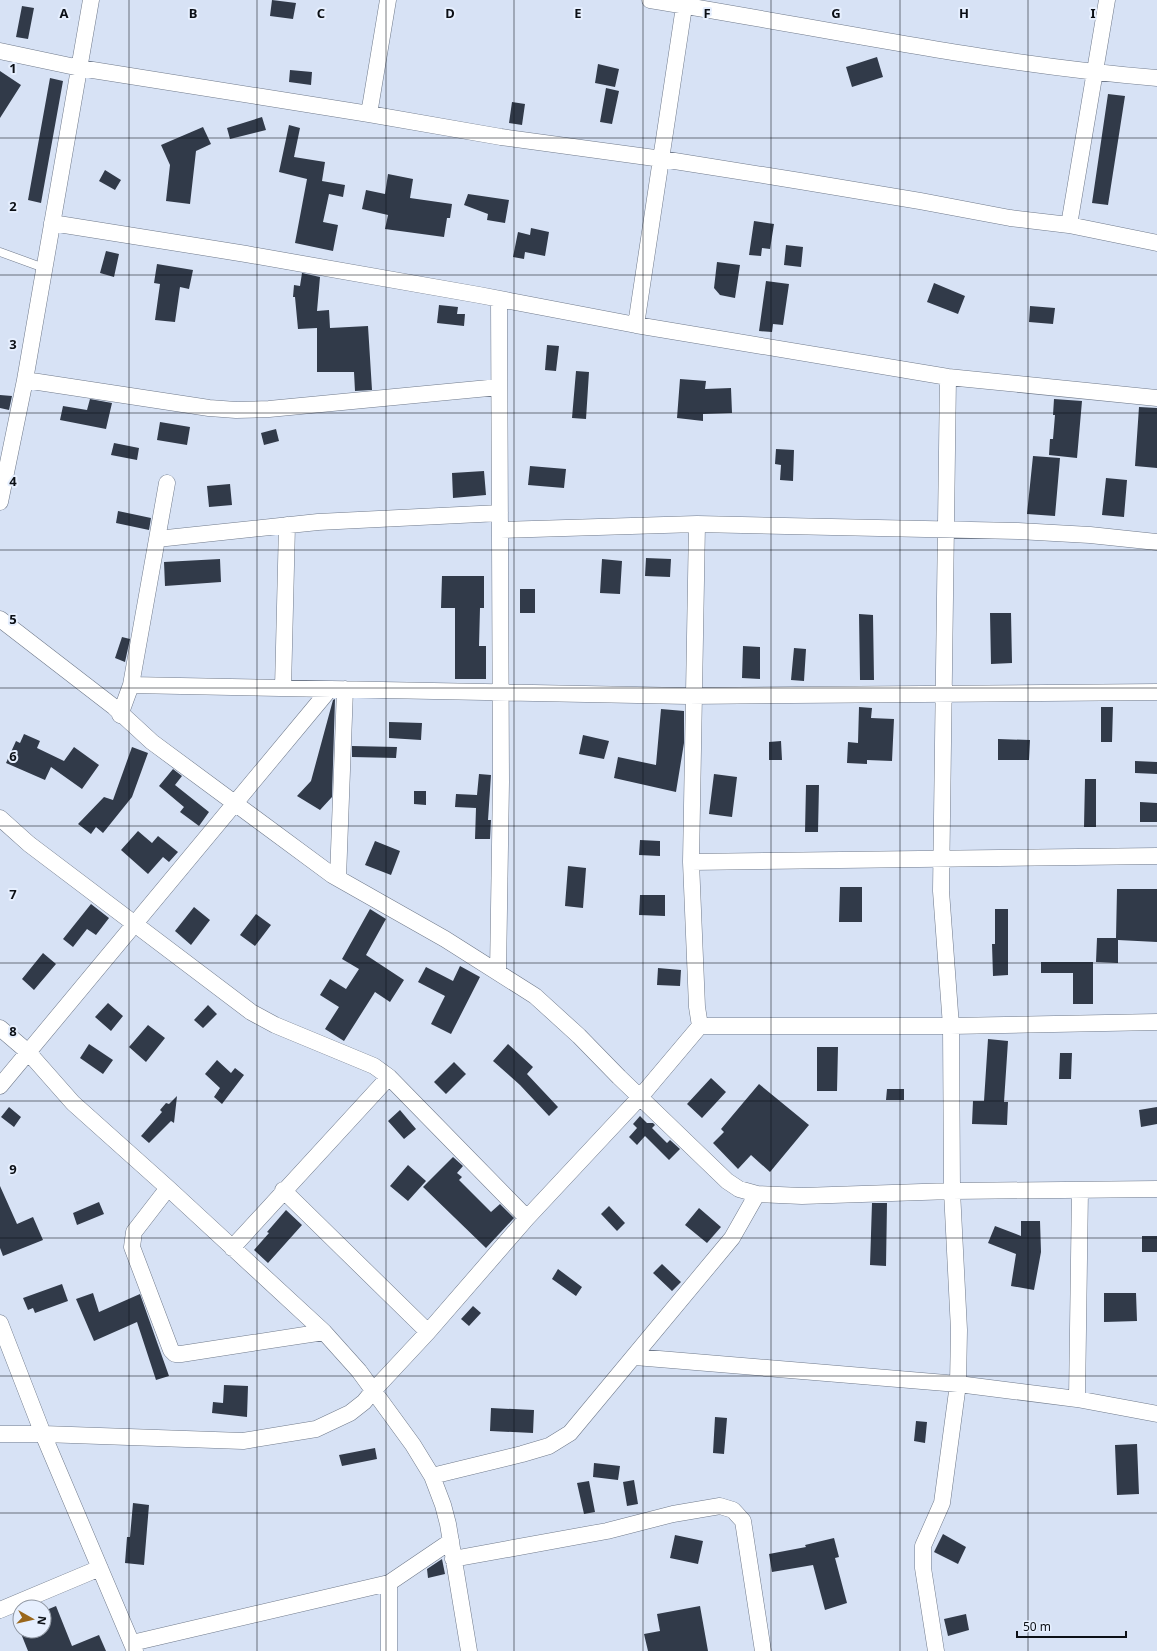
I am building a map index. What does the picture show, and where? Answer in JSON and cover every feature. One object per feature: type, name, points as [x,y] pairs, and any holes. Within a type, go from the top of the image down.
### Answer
[{"type":"street","points":[[0,502],[24,380],[91,0]]},
{"type":"street","points":[[369,114],[388,0]]},
{"type":"street","points":[[650,0],[685,3],[913,45],[1096,73],[1157,78]]},
{"type":"street","points":[[1069,226],[1096,73],[1107,0]]},
{"type":"street","points":[[636,325],[685,3]]},
{"type":"street","points":[[0,51],[80,68],[369,114],[501,137],[662,159],[912,199],[1010,218],[1069,226],[1157,243]]},
{"type":"street","points":[[52,223],[499,299],[636,325],[948,377],[1157,398]]},
{"type":"street","points":[[498,972],[501,692],[499,299]]},
{"type":"street","points":[[936,1651],[923,1568],[923,1546],[942,1503],[958,1384],[958,1312],[952,1191],[951,1026],[941,891],[948,377]]},
{"type":"street","points":[[24,380],[209,408],[236,410],[268,409],[499,387]]},
{"type":"street","points":[[120,715],[131,685],[167,483]]},
{"type":"street","points":[[157,539],[287,525],[500,513]]},
{"type":"street","points":[[0,1434],[44,1434],[243,1441],[316,1430],[335,1422],[364,1402],[428,1332],[527,1218],[641,1096],[700,1026],[697,1007],[691,862],[697,524]]},
{"type":"street","points":[[500,530],[697,524],[946,529],[1090,535],[1157,542]]},
{"type":"street","points":[[283,688],[287,525]]},
{"type":"street","points":[[0,619],[114,707],[120,715],[152,742],[338,878],[445,938],[535,996],[579,1036],[619,1077],[641,1096],[727,1181],[739,1189],[757,1194],[802,1196],[952,1191],[1157,1189]]},
{"type":"street","points":[[131,685],[694,696],[1157,692]]},
{"type":"street","points":[[338,878],[345,689]]},
{"type":"street","points":[[0,1086],[329,690]]},
{"type":"street","points":[[0,818],[29,844],[136,923],[251,1012],[276,1025],[374,1066],[389,1077],[527,1218]]},
{"type":"street","points":[[691,862],[1157,856]]},
{"type":"street","points":[[700,1026],[951,1026],[1157,1022]]},
{"type":"street","points":[[0,1028],[28,1052],[73,1103],[168,1188],[324,1332],[359,1371],[413,1445],[432,1476],[443,1505],[451,1541],[469,1651]]},
{"type":"street","points":[[232,1248],[283,1190],[389,1077]]},
{"type":"street","points":[[168,1188],[134,1232],[132,1247],[171,1350],[175,1354],[324,1332]]},
{"type":"street","points":[[283,1190],[428,1332]]},
{"type":"street","points":[[1076,1399],[1080,1190]]},
{"type":"street","points":[[432,1476],[522,1454],[548,1446],[570,1433],[732,1238],[757,1194]]},
{"type":"street","points":[[0,1323],[44,1434],[133,1647],[389,1584],[451,1541]]},
{"type":"street","points":[[634,1357],[958,1384],[1076,1399],[1157,1414]]},
{"type":"street","points":[[454,1559],[607,1530],[673,1514],[720,1506],[733,1510],[743,1521],[763,1651]]},
{"type":"street","points":[[0,1610],[100,1568]]},
{"type":"street","points":[[389,1584],[389,1651]]},
{"type":"lane","points":[[0,252],[44,268]]},
{"type":"building","points":[[272,0],[296,3],[293,19],[270,16]]},
{"type":"building","points":[[22,6],[34,8],[28,39],[16,37]]},
{"type":"building","points":[[877,57],[883,77],[852,87],[846,67]]},
{"type":"building","points":[[598,64],[619,69],[615,87],[595,83]]},
{"type":"building","points":[[290,70],[312,72],[311,85],[289,82]]},
{"type":"building","points":[[0,71],[21,85],[0,118]]},
{"type":"building","points":[[50,78],[63,81],[41,203],[28,200]]},
{"type":"building","points":[[606,88],[619,91],[612,124],[600,122]]},
{"type":"building","points":[[1108,94],[1125,96],[1108,205],[1092,203]]},
{"type":"building","points":[[512,102],[525,104],[522,125],[509,123]]},
{"type":"building","points":[[262,117],[266,130],[230,139],[227,128]]},
{"type":"building","points":[[289,125],[300,128],[294,157],[325,162],[322,181],[345,185],[343,197],[329,194],[323,222],[338,225],[333,251],[295,243],[307,179],[279,172]]},
{"type":"building","points":[[203,127],[211,144],[196,151],[190,204],[166,201],[170,165],[161,145]]},
{"type":"building","points":[[105,170],[121,180],[115,190],[99,181]]},
{"type":"building","points":[[388,174],[413,179],[410,198],[452,204],[450,218],[447,218],[444,237],[385,229],[388,215],[362,209],[366,190],[385,194]]},
{"type":"building","points":[[468,194],[509,200],[505,223],[487,220],[488,214],[464,205]]},
{"type":"building","points":[[754,221],[774,224],[770,249],[762,248],[761,256],[749,255]]},
{"type":"building","points":[[531,228],[549,232],[545,256],[525,252],[524,259],[513,257],[518,232],[530,235]]},
{"type":"building","points":[[786,245],[803,247],[801,267],[784,265]]},
{"type":"building","points":[[106,251],[119,254],[114,277],[100,273]]},
{"type":"building","points":[[717,262],[740,265],[735,298],[720,295],[714,288]]},
{"type":"building","points":[[157,264],[193,270],[189,289],[180,287],[175,322],[155,320],[160,284],[154,283]]},
{"type":"building","points":[[302,273],[320,277],[317,311],[329,310],[330,328],[368,326],[372,390],[355,391],[354,372],[317,372],[317,328],[298,329],[295,297],[293,297],[294,285],[300,286]]},
{"type":"building","points":[[766,281],[789,284],[783,325],[773,324],[772,332],[759,331]]},
{"type":"building","points":[[934,283],[965,296],[958,314],[927,302]]},
{"type":"building","points":[[439,305],[458,307],[457,314],[465,314],[464,326],[437,323]]},
{"type":"building","points":[[1030,306],[1055,308],[1053,324],[1029,322]]},
{"type":"building","points":[[547,345],[559,346],[556,371],[545,370]]},
{"type":"building","points":[[576,371],[589,372],[586,419],[572,418]]},
{"type":"building","points":[[680,379],[706,381],[705,389],[731,388],[732,413],[703,414],[703,421],[677,418]]},
{"type":"building","points":[[0,395],[12,396],[9,410],[0,408]]},
{"type":"building","points":[[90,399],[112,403],[106,429],[60,420],[63,406],[87,410]]},
{"type":"building","points":[[1054,399],[1082,401],[1077,458],[1049,455],[1050,439],[1053,439],[1055,415],[1053,415]]},
{"type":"building","points":[[1139,407],[1157,408],[1157,468],[1135,466]]},
{"type":"building","points":[[160,422],[190,427],[187,445],[157,440]]},
{"type":"building","points":[[276,429],[279,441],[264,445],[261,433]]},
{"type":"building","points":[[114,443],[139,448],[137,460],[111,455]]},
{"type":"building","points":[[776,449],[794,450],[793,481],[780,480],[781,465],[775,464]]},
{"type":"building","points":[[1033,456],[1060,458],[1055,516],[1027,514]]},
{"type":"building","points":[[530,466],[566,469],[564,488],[528,485]]},
{"type":"building","points":[[484,471],[486,495],[453,498],[452,473]]},
{"type":"building","points":[[1106,478],[1127,480],[1124,517],[1102,515]]},
{"type":"building","points":[[230,484],[232,505],[209,507],[207,486]]},
{"type":"building","points":[[118,511],[151,518],[149,530],[116,523]]},
{"type":"building","points":[[646,558],[671,559],[670,577],[645,576]]},
{"type":"building","points":[[220,559],[221,582],[165,586],[164,562]]},
{"type":"building","points":[[602,559],[622,561],[620,594],[600,593]]},
{"type":"building","points":[[442,576],[484,576],[484,608],[480,608],[479,646],[486,646],[486,679],[455,679],[455,608],[441,608]]},
{"type":"building","points":[[520,589],[535,589],[535,613],[520,613]]},
{"type":"building","points":[[990,613],[1011,613],[1012,663],[991,664]]},
{"type":"building","points":[[859,614],[873,615],[874,680],[860,680]]},
{"type":"building","points":[[122,637],[130,639],[125,662],[115,658]]},
{"type":"building","points":[[743,646],[760,647],[760,679],[742,678]]},
{"type":"building","points":[[794,648],[806,649],[804,681],[791,680]]},
{"type":"building","points":[[335,699],[332,797],[320,810],[297,796],[311,781],[333,700]]},
{"type":"building","points":[[859,707],[872,708],[871,718],[894,719],[892,761],[867,760],[867,764],[847,763],[848,742],[858,743]]},
{"type":"building","points":[[1101,707],[1113,707],[1112,742],[1101,742]]},
{"type":"building","points":[[661,709],[684,711],[684,743],[676,792],[614,778],[618,757],[656,765]]},
{"type":"building","points":[[389,722],[422,723],[421,740],[389,738]]},
{"type":"building","points":[[24,734],[40,741],[37,748],[64,761],[74,747],[99,765],[82,789],[51,767],[45,780],[6,763],[16,741],[20,743]]},
{"type":"building","points":[[583,735],[609,741],[604,759],[579,754]]},
{"type":"building","points":[[998,739],[1030,740],[1029,760],[998,760]]},
{"type":"building","points":[[781,741],[782,760],[769,760],[769,742]]},
{"type":"building","points":[[352,746],[397,747],[396,758],[352,757]]},
{"type":"building","points":[[132,747],[148,753],[132,797],[103,833],[96,827],[91,834],[78,824],[104,797],[113,800]]},
{"type":"building","points":[[1135,761],[1157,762],[1157,774],[1135,773]]},
{"type":"building","points":[[173,769],[182,776],[175,785],[209,812],[199,826],[180,812],[184,807],[159,786]]},
{"type":"building","points":[[479,774],[491,775],[488,820],[491,820],[490,839],[475,839],[476,808],[455,807],[456,794],[477,795]]},
{"type":"building","points":[[714,774],[737,777],[732,817],[709,814]]},
{"type":"building","points":[[1085,779],[1096,779],[1096,827],[1084,827]]},
{"type":"building","points":[[806,785],[819,785],[818,832],[805,832]]},
{"type":"building","points":[[414,791],[426,791],[426,805],[414,804]]},
{"type":"building","points":[[1140,802],[1157,803],[1157,822],[1140,822]]},
{"type":"building","points":[[138,831],[152,843],[158,836],[178,852],[169,862],[163,857],[148,874],[121,850]]},
{"type":"building","points":[[640,840],[660,841],[660,856],[639,855]]},
{"type":"building","points":[[375,841],[400,851],[391,875],[365,865]]},
{"type":"building","points":[[568,866],[586,868],[583,908],[565,906]]},
{"type":"building","points":[[840,887],[862,887],[862,922],[839,922]]},
{"type":"building","points":[[1117,889],[1157,889],[1157,942],[1118,940],[1118,963],[1096,962],[1097,938],[1116,938]]},
{"type":"building","points":[[640,895],[665,895],[665,916],[639,915]]},
{"type":"building","points":[[91,904],[109,918],[96,935],[87,929],[73,947],[63,939]]},
{"type":"building","points":[[194,907],[210,920],[191,945],[175,931]]},
{"type":"building","points":[[370,909],[386,919],[366,955],[404,980],[390,1002],[375,992],[344,1041],[325,1029],[339,1007],[320,995],[330,979],[346,989],[359,969],[342,959]]},
{"type":"building","points":[[995,909],[1008,909],[1008,975],[993,976],[992,944],[995,944]]},
{"type":"building","points":[[256,914],[271,925],[255,946],[240,935]]},
{"type":"building","points":[[43,953],[56,964],[34,990],[22,979]]},
{"type":"building","points":[[1041,962],[1093,962],[1093,1004],[1073,1004],[1073,973],[1041,973]]},
{"type":"building","points":[[460,966],[480,977],[451,1034],[431,1024],[445,996],[418,982],[426,967],[453,981]]},
{"type":"building","points":[[658,968],[681,970],[680,986],[657,985]]},
{"type":"building","points":[[108,1003],[123,1016],[111,1031],[95,1017]]},
{"type":"building","points":[[208,1005],[217,1014],[203,1028],[194,1020]]},
{"type":"building","points":[[148,1025],[165,1038],[146,1062],[129,1047]]},
{"type":"building","points":[[988,1039],[1008,1041],[1004,1102],[1008,1102],[1007,1125],[972,1124],[973,1101],[984,1101]]},
{"type":"building","points":[[89,1044],[113,1060],[103,1074],[80,1058]]},
{"type":"building","points":[[508,1044],[533,1067],[527,1074],[558,1107],[549,1116],[520,1085],[493,1061]]},
{"type":"building","points":[[817,1047],[838,1047],[837,1091],[817,1091]]},
{"type":"building","points":[[1060,1053],[1072,1053],[1071,1079],[1059,1079]]},
{"type":"building","points":[[217,1060],[231,1073],[235,1068],[244,1075],[222,1104],[214,1097],[220,1088],[205,1074]]},
{"type":"building","points":[[454,1062],[466,1074],[446,1094],[434,1082]]},
{"type":"building","points":[[711,1078],[726,1092],[702,1118],[687,1104]]},
{"type":"building","points":[[759,1084],[809,1125],[770,1172],[751,1155],[738,1169],[713,1143],[724,1132],[721,1129]]},
{"type":"building","points":[[887,1089],[904,1089],[904,1100],[886,1100]]},
{"type":"building","points":[[177,1096],[174,1123],[171,1121],[149,1143],[141,1136],[162,1112],[160,1110],[166,1103],[169,1104]]},
{"type":"building","points":[[9,1107],[21,1117],[14,1127],[1,1117]]},
{"type":"building","points":[[1157,1107],[1157,1124],[1141,1127],[1139,1110]]},
{"type":"building","points":[[400,1110],[416,1129],[404,1139],[388,1121]]},
{"type":"building","points":[[640,1116],[647,1123],[653,1123],[655,1125],[652,1128],[667,1143],[670,1140],[680,1149],[669,1160],[645,1136],[637,1145],[629,1137],[637,1128],[633,1124]]},
{"type":"building","points":[[453,1157],[463,1166],[457,1173],[462,1177],[459,1180],[491,1212],[500,1204],[514,1218],[486,1248],[423,1187]]},
{"type":"building","points":[[408,1165],[426,1181],[408,1201],[390,1186]]},
{"type":"building","points":[[0,1186],[17,1224],[33,1217],[43,1240],[3,1256],[0,1248]]},
{"type":"building","points":[[99,1202],[104,1214],[77,1225],[73,1213]]},
{"type":"building","points":[[872,1203],[887,1203],[886,1266],[870,1265]]},
{"type":"building","points":[[609,1206],[625,1223],[617,1231],[601,1214]]},
{"type":"building","points":[[699,1208],[721,1227],[707,1243],[685,1225]]},
{"type":"building","points":[[286,1210],[302,1225],[268,1263],[254,1250]]},
{"type":"building","points":[[1021,1221],[1040,1221],[1041,1252],[1034,1290],[1011,1286],[1016,1254],[988,1243],[995,1226],[1021,1236]]},
{"type":"building","points":[[1142,1236],[1157,1236],[1157,1252],[1142,1252]]},
{"type":"building","points":[[662,1264],[681,1282],[672,1291],[653,1273]]},
{"type":"building","points":[[558,1269],[582,1287],[576,1296],[552,1279]]},
{"type":"building","points":[[62,1284],[68,1301],[35,1313],[33,1308],[28,1310],[23,1298]]},
{"type":"building","points":[[93,1293],[99,1312],[140,1294],[169,1376],[156,1380],[137,1322],[94,1341],[76,1299]]},
{"type":"building","points":[[1104,1293],[1136,1293],[1137,1321],[1104,1322]]},
{"type":"building","points":[[473,1306],[481,1313],[469,1326],[461,1319]]},
{"type":"building","points":[[224,1385],[248,1386],[247,1417],[212,1413],[213,1402],[223,1403]]},
{"type":"building","points":[[491,1408],[534,1410],[533,1433],[490,1431]]},
{"type":"building","points":[[715,1417],[727,1418],[724,1454],[713,1453]]},
{"type":"building","points":[[916,1421],[927,1422],[925,1443],[914,1441]]},
{"type":"building","points":[[1137,1444],[1139,1494],[1117,1495],[1115,1445]]},
{"type":"building","points":[[375,1448],[377,1459],[342,1466],[339,1455]]},
{"type":"building","points":[[594,1463],[620,1466],[618,1480],[593,1477]]},
{"type":"building","points":[[634,1480],[638,1504],[627,1506],[623,1482]]},
{"type":"building","points":[[589,1481],[595,1512],[584,1514],[577,1483]]},
{"type":"building","points":[[133,1503],[149,1505],[144,1565],[125,1563],[127,1537],[130,1537]]},
{"type":"building","points":[[943,1534],[966,1547],[958,1564],[934,1552]]},
{"type":"building","points":[[675,1535],[703,1541],[698,1564],[670,1558]]},
{"type":"building","points":[[834,1538],[839,1557],[835,1558],[847,1603],[825,1610],[813,1565],[772,1572],[769,1554],[806,1547],[805,1545]]},
{"type":"building","points":[[442,1559],[445,1574],[428,1578],[427,1569]]},
{"type":"building","points":[[56,1606],[72,1646],[99,1635],[106,1651],[28,1651],[23,1639],[52,1639],[52,1608]]},
{"type":"building","points":[[700,1606],[708,1651],[648,1651],[644,1634],[660,1631],[657,1614]]},
{"type":"building","points":[[966,1614],[969,1630],[948,1636],[944,1619]]}]
